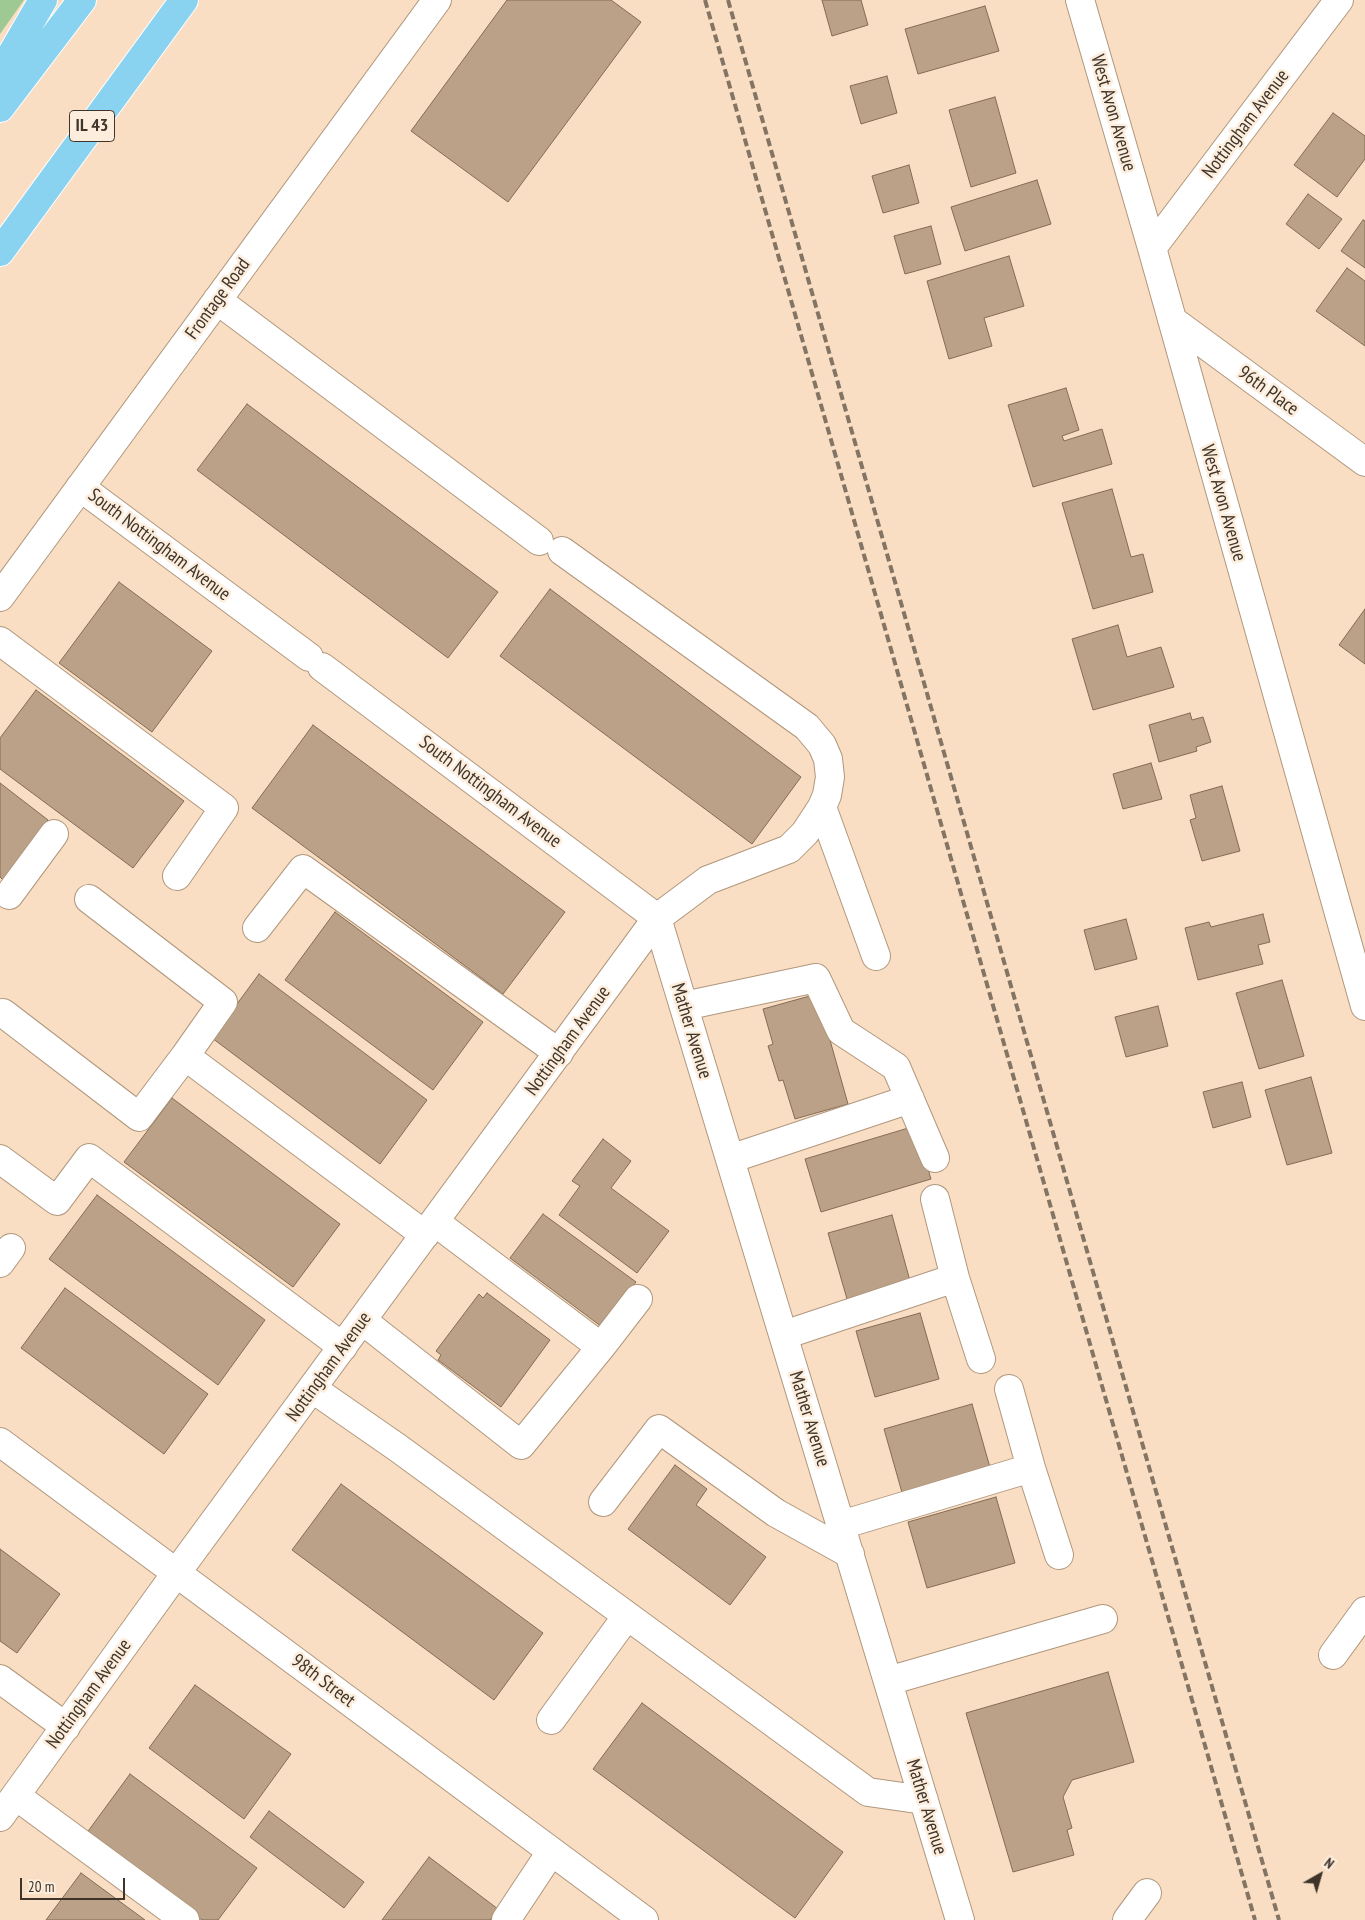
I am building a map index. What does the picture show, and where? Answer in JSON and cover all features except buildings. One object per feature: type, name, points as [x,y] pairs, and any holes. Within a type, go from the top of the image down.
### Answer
[{"type":"main road","points":[[0,74],[44,0]]},
{"type":"main road","points":[[0,108],[82,0]]},
{"type":"main road","name":"IL 43","points":[[0,252],[184,0]]},
{"type":"street","name":"Frontage Road","points":[[0,597],[437,0]]},
{"type":"street","name":"West Avon Avenue","points":[[1080,0],[1152,248],[1365,1006]]},
{"type":"street","name":"Nottingham Avenue","points":[[1152,248],[1339,0]]},
{"type":"street","name":"Nottingham Avenue","points":[[8,1806],[177,1572],[344,1347],[657,918],[708,880],[789,848],[805,832],[822,807],[827,795],[830,776],[828,759],[822,745],[807,727],[550,546],[217,300]]},
{"type":"street","name":"96th Place","points":[[1172,320],[1365,462]]},
{"type":"street","name":"South Nottingham Avenue","points":[[80,487],[657,918]]},
{"type":"street","points":[[0,641],[224,808],[177,876]]},
{"type":"street","points":[[822,807],[876,956]]},
{"type":"street","points":[[3,897],[54,834]]},
{"type":"street","points":[[257,928],[303,869],[559,1053]]},
{"type":"street","points":[[3,1013],[139,1117],[223,1002],[89,899]]},
{"type":"street","name":"Mather Avenue","points":[[657,918],[960,1920]]},
{"type":"street","points":[[684,1006],[816,978],[841,1031],[896,1067],[935,1158]]},
{"type":"street","points":[[185,1056],[601,1348]]},
{"type":"street","points":[[730,1158],[910,1099]]},
{"type":"street","points":[[0,1159],[57,1202],[89,1158],[344,1347]]},
{"type":"street","points":[[935,1199],[955,1278],[981,1359]]},
{"type":"street","points":[[784,1335],[955,1278]]},
{"type":"street","points":[[362,1321],[520,1445],[601,1348],[638,1299]]},
{"type":"street","points":[[312,1389],[398,1448],[868,1792],[924,1800]]},
{"type":"street","points":[[1009,1390],[1031,1468],[1059,1555]]},
{"type":"street","points":[[603,1502],[659,1429],[776,1513],[850,1554]]},
{"type":"street","name":"98th Street","points":[[0,1442],[641,1919]]},
{"type":"street","points":[[841,1525],[1031,1468]]},
{"type":"street","points":[[1333,1655],[1365,1611]]},
{"type":"street","points":[[551,1720],[627,1616]]},
{"type":"street","points":[[888,1681],[1103,1619]]},
{"type":"street","points":[[0,1679],[66,1727]]},
{"type":"street","points":[[8,1806],[185,1920]]},
{"type":"street","points":[[506,1920],[552,1852]]},
{"type":"street","points":[[1127,1920],[1147,1893]]},
{"type":"green space","points":[[0,0],[24,0],[0,34]]},
{"type":"railway","points":[[705,0],[1255,1920]]},
{"type":"railway","points":[[728,0],[1279,1920]]}]
